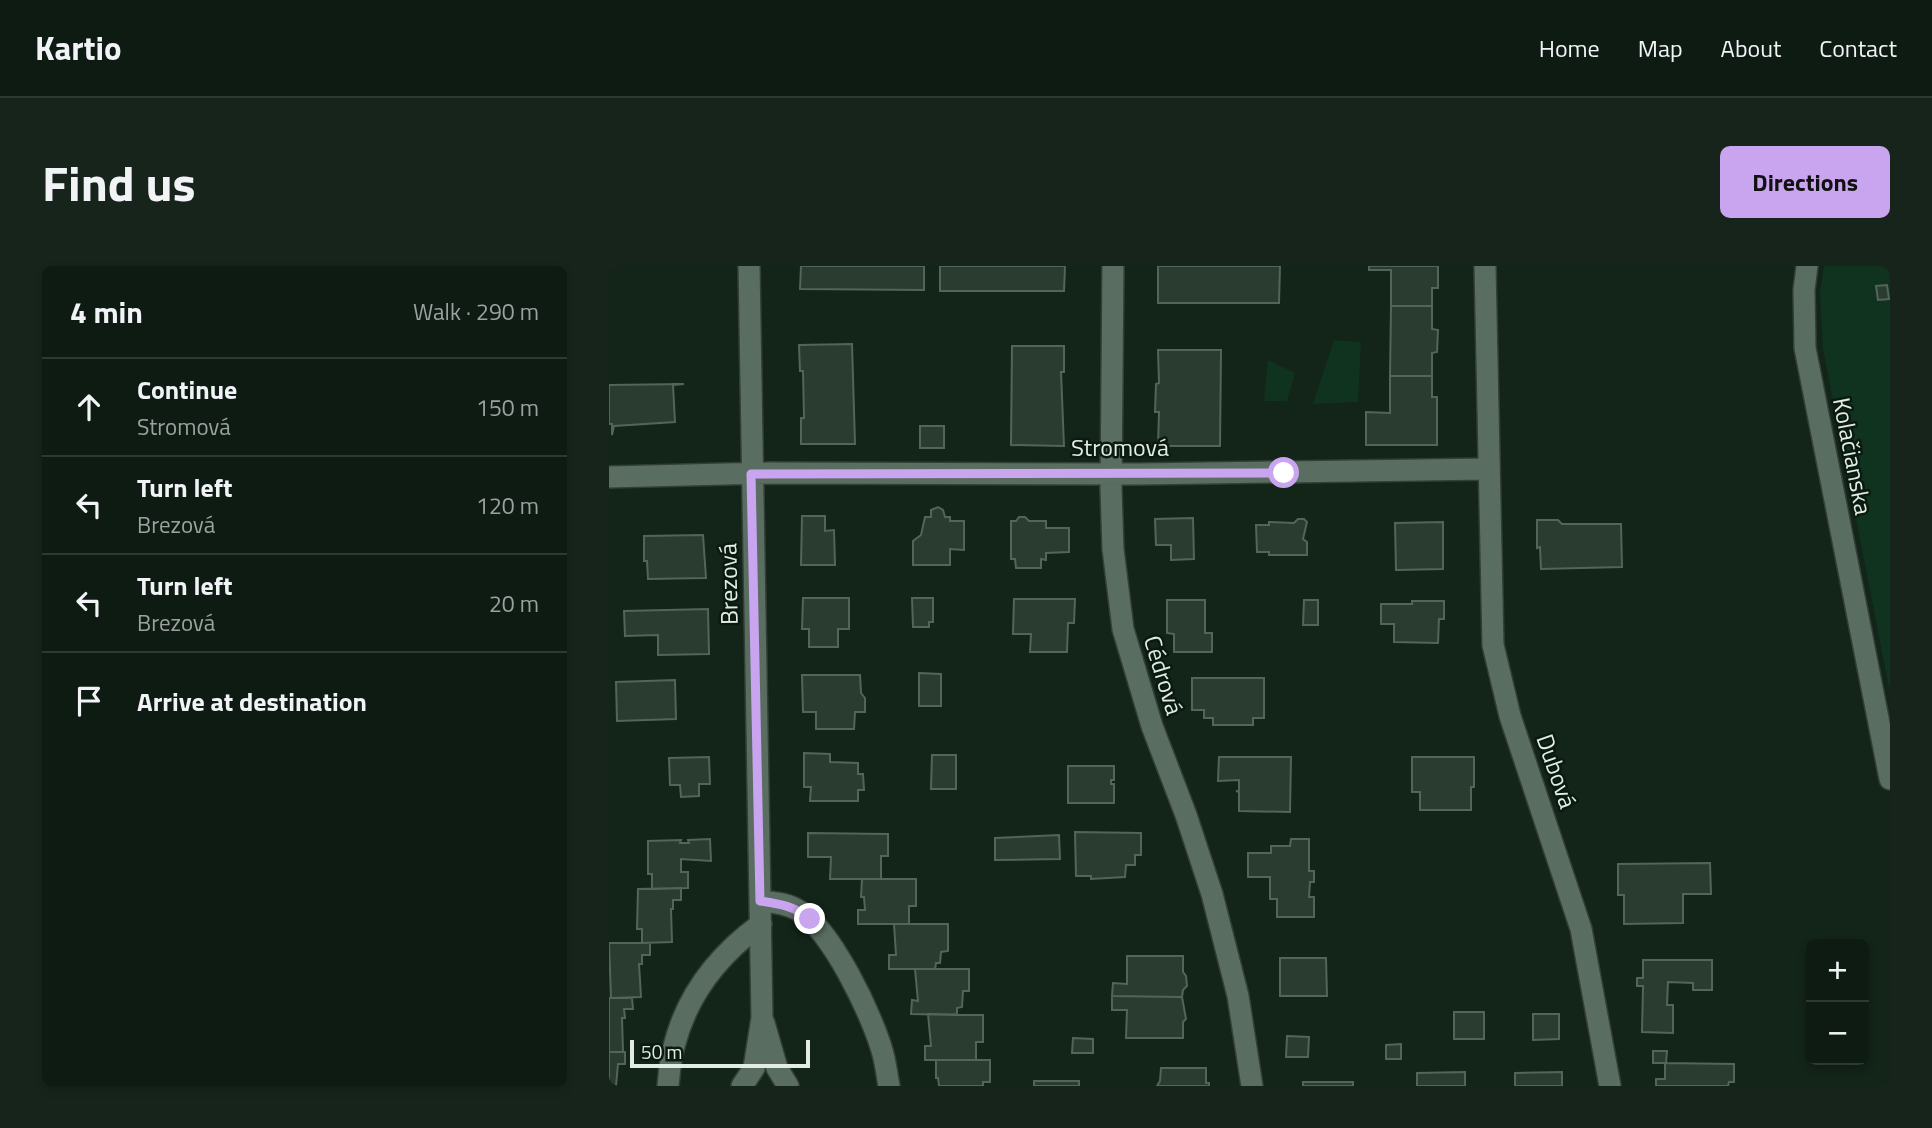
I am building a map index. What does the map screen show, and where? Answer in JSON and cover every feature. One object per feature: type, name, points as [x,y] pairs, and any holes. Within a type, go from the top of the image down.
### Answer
[{"type":"street","name":"Brezová","points":[[742,1086],[754,1068],[762,1018],[751,474],[750,266]]},
{"type":"street","name":"Cédrová","points":[[1113,266],[1113,549],[1123,629],[1152,726],[1186,814],[1212,894],[1238,996],[1252,1086]]},
{"type":"street","name":"Dubová","points":[[1485,266],[1493,645],[1510,716],[1581,929],[1610,1086]]},
{"type":"street","name":"Kolačianska","points":[[1807,266],[1804,290],[1805,348],[1890,779]]},
{"type":"street","name":"Stromová","points":[[609,477],[1488,469]]},
{"type":"street","points":[[760,901],[784,904],[799,910],[826,939],[848,973],[874,1027],[884,1055],[889,1086]]},
{"type":"street","points":[[668,1086],[677,1036],[694,995],[715,963],[738,940],[761,924]]},
{"type":"street","name":"Brezová","points":[[762,1018],[777,1068],[788,1086]]},
{"type":"green space","points":[[1824,266],[1890,266],[1890,693],[1823,349],[1820,292]]},
{"type":"green space","points":[[1334,340],[1361,342],[1358,402],[1313,404]]},
{"type":"green space","points":[[1268,360],[1295,373],[1287,401],[1264,401]]},
{"type":"building","points":[[801,266],[924,266],[924,290],[800,289]]},
{"type":"building","points":[[940,266],[1065,266],[1064,291],[940,291]]},
{"type":"building","points":[[1158,266],[1280,266],[1279,303],[1158,303]]},
{"type":"building","points":[[1369,266],[1438,266],[1438,288],[1432,288],[1432,306],[1391,306],[1391,270],[1369,270]]},
{"type":"building","points":[[1887,285],[1889,299],[1878,300],[1876,286]]},
{"type":"building","points":[[1391,306],[1432,306],[1432,329],[1438,330],[1437,352],[1432,353],[1432,376],[1390,376]]},
{"type":"building","points":[[852,344],[855,444],[801,444],[801,418],[804,418],[803,371],[800,371],[799,345]]},
{"type":"building","points":[[1012,346],[1064,346],[1064,372],[1061,372],[1064,446],[1011,445]]},
{"type":"building","points":[[1158,350],[1221,350],[1220,446],[1158,446],[1159,412],[1155,412],[1156,384],[1159,383]]},
{"type":"building","points":[[1390,376],[1432,376],[1432,397],[1437,397],[1437,445],[1366,445],[1366,412],[1390,413]]},
{"type":"building","points":[[684,384],[673,385],[675,422],[614,426],[612,435],[612,424],[609,424],[609,385]]},
{"type":"building","points":[[920,426],[944,426],[944,448],[920,448]]},
{"type":"building","points":[[938,507],[943,510],[945,517],[950,517],[950,521],[964,521],[964,550],[950,549],[950,565],[913,565],[913,541],[921,535],[925,517],[931,517],[931,510]]},
{"type":"building","points":[[802,516],[825,516],[825,531],[834,530],[835,565],[801,565]]},
{"type":"building","points":[[1019,517],[1025,517],[1029,521],[1046,521],[1046,528],[1069,528],[1069,552],[1046,553],[1046,560],[1041,559],[1041,568],[1016,568],[1015,559],[1011,559],[1011,521],[1016,521]]},
{"type":"building","points":[[1193,518],[1194,559],[1171,560],[1171,545],[1156,545],[1155,519]]},
{"type":"building","points":[[1298,519],[1307,522],[1303,539],[1307,542],[1307,555],[1269,555],[1269,552],[1257,552],[1256,525],[1269,525],[1269,522],[1294,523]]},
{"type":"building","points":[[1537,520],[1558,520],[1562,524],[1621,524],[1622,567],[1541,569],[1540,547],[1537,548]]},
{"type":"building","points":[[1443,522],[1443,569],[1396,570],[1395,523]]},
{"type":"building","points":[[703,535],[706,578],[648,579],[647,561],[644,561],[644,536]]},
{"type":"building","points":[[803,598],[849,598],[849,629],[838,629],[838,647],[809,647],[809,629],[802,629]]},
{"type":"building","points":[[912,598],[933,598],[933,622],[929,622],[929,627],[913,627]]},
{"type":"building","points":[[1014,599],[1075,599],[1074,623],[1068,623],[1067,652],[1030,652],[1031,634],[1013,634]]},
{"type":"building","points":[[1167,600],[1205,600],[1205,633],[1212,633],[1212,652],[1174,652],[1174,634],[1167,633]]},
{"type":"building","points":[[1304,600],[1318,600],[1318,625],[1303,625]]},
{"type":"building","points":[[1412,601],[1444,601],[1444,619],[1439,619],[1438,643],[1394,642],[1394,624],[1381,624],[1381,604],[1412,604]]},
{"type":"building","points":[[708,609],[709,654],[658,655],[658,635],[625,636],[624,611]]},
{"type":"building","points":[[919,673],[941,674],[941,706],[919,706]]},
{"type":"building","points":[[802,675],[860,675],[865,712],[855,712],[854,729],[816,729],[816,712],[803,712]]},
{"type":"building","points":[[1192,678],[1264,678],[1264,718],[1253,718],[1253,725],[1213,725],[1213,718],[1204,718],[1204,710],[1192,710]]},
{"type":"building","points":[[675,680],[676,719],[617,721],[616,682]]},
{"type":"building","points":[[804,753],[830,754],[830,762],[858,763],[858,774],[863,774],[864,790],[858,790],[858,801],[810,801],[811,787],[804,787]]},
{"type":"building","points":[[932,755],[956,755],[956,789],[931,789]]},
{"type":"building","points":[[709,757],[710,784],[699,784],[699,796],[681,797],[680,785],[670,785],[669,758]]},
{"type":"building","points":[[1219,757],[1291,757],[1290,812],[1239,811],[1239,792],[1236,791],[1239,791],[1239,780],[1218,781]]},
{"type":"building","points":[[1412,757],[1474,757],[1471,810],[1420,810],[1420,792],[1412,792]]},
{"type":"building","points":[[1068,766],[1114,766],[1114,780],[1111,780],[1111,784],[1114,784],[1114,803],[1068,803]]},
{"type":"building","points":[[1075,832],[1141,833],[1141,855],[1135,855],[1135,865],[1126,865],[1125,877],[1091,879],[1091,876],[1076,876]]},
{"type":"building","points":[[808,833],[888,834],[888,856],[881,856],[881,879],[830,879],[831,857],[808,857]]},
{"type":"building","points":[[1059,835],[1060,859],[995,860],[995,838]]},
{"type":"building","points":[[710,839],[711,861],[681,859],[681,872],[688,872],[688,888],[652,889],[652,874],[648,874],[648,841],[681,840],[680,843],[689,843],[688,840]]},
{"type":"building","points":[[1291,839],[1309,839],[1309,871],[1314,871],[1314,882],[1310,882],[1309,897],[1314,897],[1314,917],[1277,917],[1277,899],[1270,899],[1270,877],[1248,877],[1248,853],[1271,853],[1271,846],[1290,846]]},
{"type":"building","points":[[1710,863],[1711,894],[1683,894],[1683,923],[1624,924],[1624,895],[1618,895],[1618,864]]},
{"type":"building","points":[[862,879],[916,879],[916,906],[909,906],[909,924],[858,924],[858,910],[865,910],[864,897],[861,897]]},
{"type":"building","points":[[681,888],[681,900],[673,900],[671,909],[672,942],[642,943],[642,929],[637,929],[638,889]]},
{"type":"building","points":[[894,924],[948,924],[948,951],[941,952],[940,963],[936,963],[935,969],[889,969],[889,955],[896,955]]},
{"type":"building","points":[[609,943],[650,943],[650,955],[642,955],[642,964],[639,964],[641,997],[611,998]]},
{"type":"building","points":[[1127,956],[1183,956],[1183,972],[1187,986],[1182,997],[1112,996],[1113,983],[1127,984]]},
{"type":"building","points":[[1280,958],[1326,958],[1327,996],[1280,996]]},
{"type":"building","points":[[1643,960],[1712,960],[1712,990],[1693,990],[1693,983],[1668,982],[1667,1005],[1673,1005],[1673,1033],[1642,1032],[1643,986],[1637,986],[1637,978],[1643,978]]},
{"type":"building","points":[[915,969],[969,969],[969,991],[963,991],[962,1007],[957,1008],[957,1015],[911,1014],[912,1000],[918,1001]]},
{"type":"building","points":[[1112,996],[1182,997],[1186,1019],[1183,1022],[1183,1038],[1126,1038],[1127,1010],[1112,1010]]},
{"type":"building","points":[[609,998],[632,998],[633,1009],[624,1009],[625,1018],[622,1018],[623,1052],[609,1052]]},
{"type":"building","points":[[1454,1012],[1484,1012],[1484,1039],[1454,1039]]},
{"type":"building","points":[[928,1014],[983,1015],[983,1042],[976,1042],[976,1060],[925,1060],[925,1046],[931,1046]]},
{"type":"building","points":[[1533,1014],[1559,1014],[1559,1039],[1533,1040]]},
{"type":"building","points":[[1287,1036],[1309,1037],[1308,1057],[1286,1057]]},
{"type":"building","points":[[1073,1038],[1093,1039],[1093,1053],[1072,1053]]},
{"type":"building","points":[[1401,1044],[1401,1059],[1386,1059],[1386,1045]]},
{"type":"building","points":[[1653,1051],[1667,1051],[1666,1063],[1734,1064],[1734,1082],[1729,1082],[1728,1086],[1656,1086],[1656,1079],[1665,1079],[1665,1063],[1653,1063]]},
{"type":"building","points":[[609,1052],[625,1052],[625,1064],[618,1064],[616,1086],[609,1086]]},
{"type":"building","points":[[936,1060],[990,1060],[990,1082],[983,1082],[983,1086],[939,1086]]},
{"type":"building","points":[[1161,1068],[1206,1068],[1206,1083],[1209,1083],[1209,1086],[1157,1086]]},
{"type":"building","points":[[1465,1072],[1465,1086],[1417,1086],[1417,1073]]},
{"type":"building","points":[[1562,1072],[1562,1086],[1515,1086],[1515,1073]]},
{"type":"building","points":[[1034,1081],[1079,1081],[1079,1086],[1034,1086]]},
{"type":"building","points":[[1303,1082],[1353,1082],[1353,1086],[1303,1086]]},
{"type":"route","points":[[810,919],[799,910],[784,904],[760,901],[751,474],[1284,473]]}]
